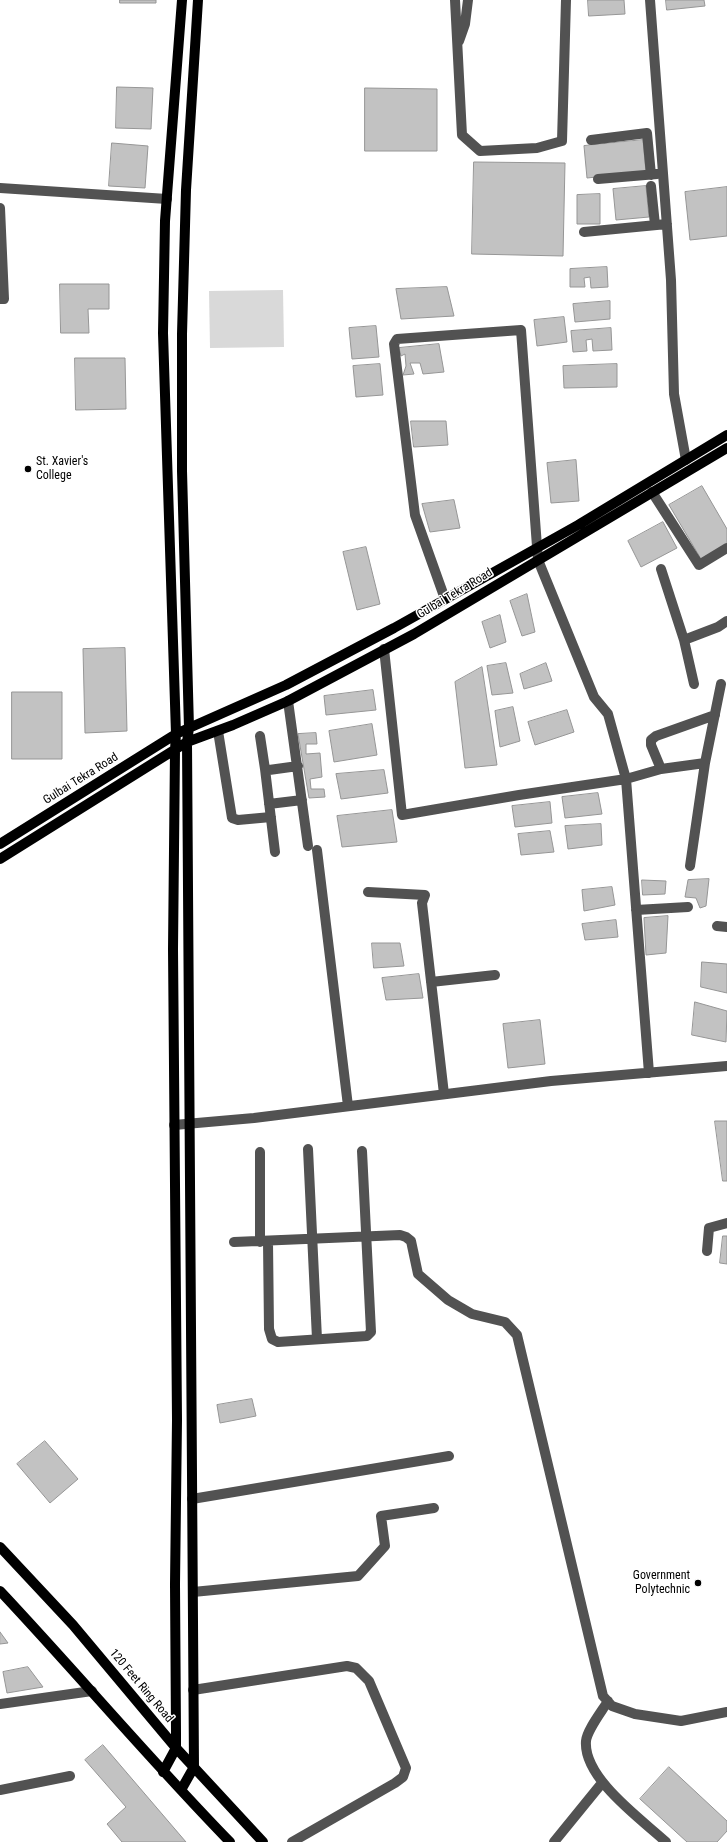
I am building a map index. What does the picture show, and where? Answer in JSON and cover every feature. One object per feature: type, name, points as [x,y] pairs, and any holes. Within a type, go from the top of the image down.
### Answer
[{"type":"main road","points":[[163,1772],[176,1748],[177,1412],[173,949],[176,734],[163,334],[167,199],[182,0]]},
{"type":"main road","points":[[181,1790],[194,1767],[187,742],[189,728],[182,471],[182,334],[186,190],[198,0]]},
{"type":"main road","name":"Gulbai Tekra Road","points":[[0,844],[176,734],[286,685],[394,628],[537,546],[578,525],[727,435]]},
{"type":"main road","name":"Gulbai Tekra Road","points":[[175,750],[187,742],[218,731],[288,700],[414,634],[727,448]]},
{"type":"main road","points":[[0,859],[175,750]]},
{"type":"main road","name":"120 Feet Ring Road","points":[[0,1547],[73,1625],[176,1748],[263,1842]]},
{"type":"main road","points":[[0,1591],[92,1691],[163,1772],[230,1842]]},
{"type":"street","points":[[456,0],[462,135],[480,151],[537,148],[562,141],[566,0]]},
{"type":"street","points":[[457,48],[465,24],[468,0]]},
{"type":"street","points":[[650,0],[671,280],[674,394],[686,460]]},
{"type":"street","points":[[590,140],[660,132]]},
{"type":"street","points":[[647,133],[650,175]]},
{"type":"street","points":[[598,179],[663,174]]},
{"type":"street","points":[[651,186],[654,225]]},
{"type":"street","points":[[0,188],[167,199]]},
{"type":"street","points":[[0,208],[4,299],[0,300]]},
{"type":"street","points":[[584,232],[667,224]]},
{"type":"street","points":[[445,599],[415,515],[394,344],[397,339],[521,330],[538,560],[594,697],[608,714],[626,779],[649,1073]]},
{"type":"street","points":[[652,492],[699,565],[727,548]]},
{"type":"street","points":[[660,569],[684,640],[694,684]]},
{"type":"street","points":[[684,640],[718,627],[727,621]]},
{"type":"street","points":[[384,649],[402,816],[519,795],[626,779],[661,769],[706,763]]},
{"type":"street","points":[[690,866],[706,763],[721,684]]},
{"type":"street","points":[[288,700],[302,800],[312,848],[348,1106]]},
{"type":"street","points":[[661,769],[651,745],[651,740],[656,736],[715,715]]},
{"type":"street","points":[[218,731],[232,818],[238,820],[271,817]]},
{"type":"street","points":[[260,736],[275,852]]},
{"type":"street","points":[[265,769],[269,770],[298,766]]},
{"type":"street","points":[[269,804],[302,800]]},
{"type":"street","points":[[368,892],[425,895],[422,903],[444,1094]]},
{"type":"street","points":[[636,910],[688,907]]},
{"type":"street","points":[[431,982],[494,975]]},
{"type":"street","points":[[174,1125],[348,1106],[551,1081],[727,1066]]},
{"type":"street","points":[[308,1149],[317,1339]]},
{"type":"street","points":[[260,1152],[269,1329],[272,1339],[278,1342],[367,1336],[371,1332],[368,1237],[362,1152]]},
{"type":"street","points":[[707,1251],[709,1228],[727,1223]]},
{"type":"street","points":[[234,1242],[406,1237],[411,1242],[418,1274],[448,1300],[472,1314],[505,1322],[517,1335],[603,1696],[612,1706],[635,1714],[681,1721],[727,1712]]},
{"type":"street","points":[[192,1499],[450,1456]]},
{"type":"street","points":[[193,1592],[358,1576],[385,1546],[381,1516],[434,1508]]},
{"type":"street","points":[[193,1690],[347,1666],[356,1668],[369,1681],[406,1768],[403,1776],[395,1783],[292,1842]]},
{"type":"street","points":[[0,1704],[92,1691]]},
{"type":"street","points":[[608,1701],[586,1740],[593,1769],[602,1783],[666,1842]]},
{"type":"street","points":[[0,1790],[70,1776]]},
{"type":"street","points":[[554,1842],[602,1783]]},
{"type":"shaded area","points":[[283,290],[284,347],[210,348],[209,291]]},
{"type":"building","points":[[120,0],[156,0],[156,3],[120,3]]},
{"type":"building","points":[[588,0],[624,0],[625,14],[589,16]]},
{"type":"building","points":[[666,0],[704,0],[705,6],[667,10]]},
{"type":"building","points":[[117,87],[153,88],[151,129],[116,128]]},
{"type":"building","points":[[365,88],[437,89],[437,151],[365,151]]},
{"type":"building","points":[[643,140],[646,172],[587,178],[584,146]]},
{"type":"building","points":[[112,143],[148,146],[145,188],[109,186]]},
{"type":"building","points":[[474,162],[565,163],[563,256],[472,254]]},
{"type":"building","points":[[646,186],[649,217],[616,220],[613,189]]},
{"type":"building","points":[[727,187],[727,236],[690,240],[685,192]]},
{"type":"building","points":[[600,194],[600,224],[577,224],[577,195]]},
{"type":"building","points":[[607,267],[608,287],[591,288],[590,277],[584,278],[585,287],[570,287],[570,269]]},
{"type":"building","points":[[60,284],[109,284],[109,309],[88,309],[89,333],[61,333]]},
{"type":"building","points":[[447,287],[454,316],[401,319],[396,289]]},
{"type":"building","points":[[610,301],[610,319],[575,322],[573,304]]},
{"type":"building","points":[[564,317],[567,342],[537,346],[534,320]]},
{"type":"building","points":[[376,326],[379,357],[352,359],[349,328]]},
{"type":"building","points":[[611,328],[612,350],[593,351],[592,339],[586,340],[587,351],[573,352],[571,331]]},
{"type":"building","points":[[439,344],[444,372],[423,374],[420,363],[410,363],[414,374],[403,375],[406,366],[405,354],[401,356],[399,348]]},
{"type":"building","points":[[75,358],[125,358],[126,409],[76,410]]},
{"type":"building","points":[[380,364],[383,395],[356,397],[353,366]]},
{"type":"building","points":[[617,364],[617,387],[564,388],[563,366]]},
{"type":"building","points":[[411,421],[446,421],[448,445],[414,447]]},
{"type":"building","points":[[576,460],[579,501],[551,503],[547,463]]},
{"type":"building","points":[[702,486],[727,529],[727,544],[701,559],[669,505]]},
{"type":"building","points":[[454,500],[460,528],[430,532],[422,504]]},
{"type":"building","points":[[663,522],[677,548],[641,567],[628,541]]},
{"type":"building","points":[[366,547],[380,604],[357,610],[343,552]]},
{"type":"building","points":[[527,594],[535,632],[522,636],[510,601]]},
{"type":"building","points":[[500,615],[506,642],[490,648],[482,622]]},
{"type":"building","points":[[125,648],[127,731],[85,733],[83,649]]},
{"type":"building","points":[[506,663],[513,693],[492,695],[487,666]]},
{"type":"building","points":[[546,663],[552,681],[524,689],[520,674]]},
{"type":"building","points":[[482,667],[497,765],[465,768],[455,682]]},
{"type":"building","points":[[373,690],[376,710],[326,715],[324,696]]},
{"type":"building","points":[[12,692],[62,692],[62,759],[12,759]]},
{"type":"building","points":[[513,707],[520,741],[500,747],[495,711]]},
{"type":"building","points":[[567,710],[574,732],[535,745],[528,722]]},
{"type":"building","points":[[372,724],[377,755],[334,762],[329,731]]},
{"type":"building","points":[[316,733],[317,744],[306,744],[306,754],[320,753],[322,777],[310,779],[311,789],[324,789],[325,797],[309,798],[298,734]]},
{"type":"building","points":[[384,770],[388,793],[341,799],[336,774]]},
{"type":"building","points":[[598,793],[602,814],[565,818],[562,797]]},
{"type":"building","points":[[550,802],[552,823],[515,827],[512,806]]},
{"type":"building","points":[[392,810],[397,842],[342,847],[337,816]]},
{"type":"building","points":[[601,824],[602,845],[568,849],[565,826]]},
{"type":"building","points":[[550,831],[554,852],[521,855],[518,834]]},
{"type":"building","points":[[709,879],[706,906],[700,908],[696,898],[685,897],[688,880]]},
{"type":"building","points":[[642,880],[666,881],[665,894],[643,895]]},
{"type":"building","points":[[612,887],[615,905],[584,911],[582,890]]},
{"type":"building","points":[[668,916],[666,953],[646,955],[644,918]]},
{"type":"building","points":[[616,920],[618,937],[585,940],[582,924]]},
{"type":"building","points":[[372,943],[400,943],[404,966],[374,968]]},
{"type":"building","points":[[702,962],[727,964],[727,993],[701,987]]},
{"type":"building","points":[[419,974],[423,998],[386,1000],[382,978]]},
{"type":"building","points":[[695,1002],[727,1011],[726,1042],[692,1035]]},
{"type":"building","points":[[540,1020],[545,1064],[508,1068],[503,1024]]},
{"type":"building","points":[[715,1121],[727,1121],[727,1181],[723,1181]]},
{"type":"building","points":[[723,1236],[727,1236],[727,1264],[720,1263]]},
{"type":"building","points":[[252,1399],[256,1416],[220,1423],[217,1405]]},
{"type":"building","points":[[45,1441],[78,1479],[50,1503],[17,1464]]},
{"type":"building","points":[[0,1632],[8,1643],[0,1644]]},
{"type":"building","points":[[28,1667],[43,1687],[7,1693],[3,1672]]},
{"type":"building","points":[[103,1745],[186,1842],[122,1842],[107,1824],[126,1807],[85,1760]]},
{"type":"building","points":[[669,1767],[727,1821],[727,1831],[717,1842],[687,1842],[640,1799]]},
{"type":"place","name":"St. Xavier's College","points":[[28,469]]},
{"type":"place","name":"Government Polytechnic","points":[[698,1583]]}]
